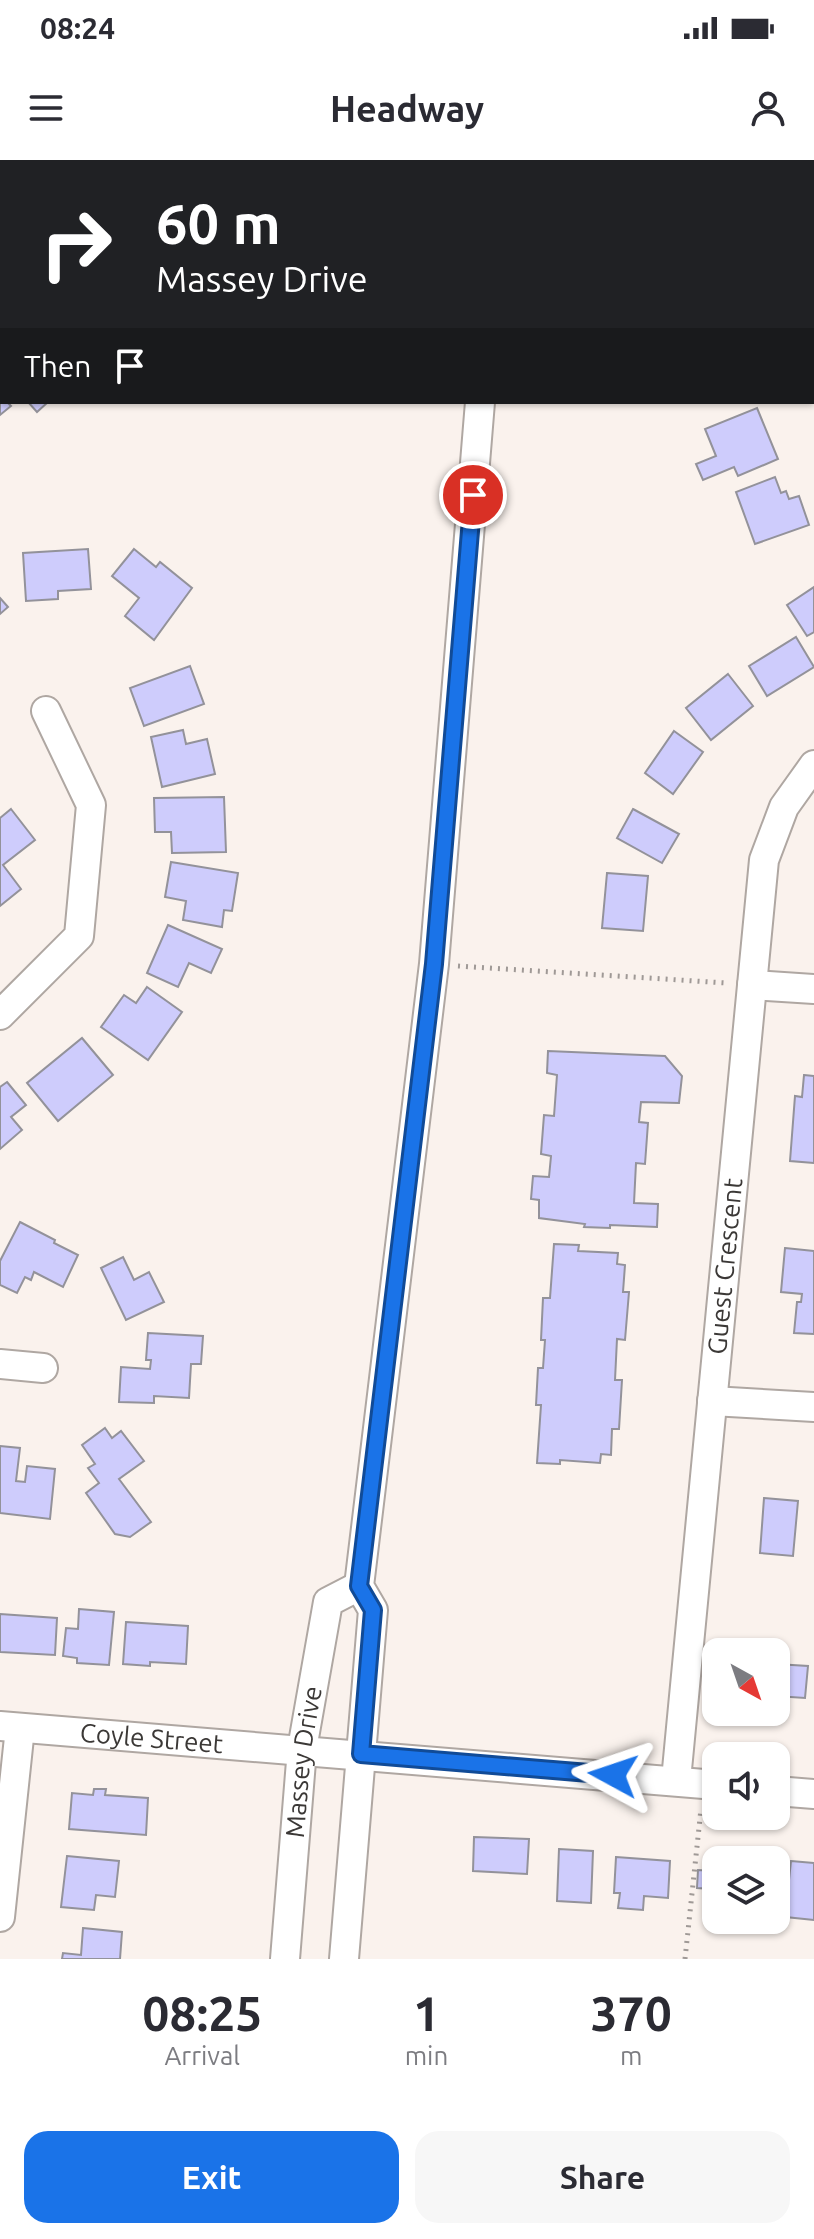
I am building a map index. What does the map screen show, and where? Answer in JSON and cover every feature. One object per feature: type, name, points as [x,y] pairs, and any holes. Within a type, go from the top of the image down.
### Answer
[{"type":"street","name":"Massey Drive","points":[[344,1959],[373,1610],[359,1586],[434,964],[480,404]]},
{"type":"street","points":[[0,1015],[79,936],[91,805],[46,711]]},
{"type":"street","name":"Guest Crescent","points":[[698,1783],[712,1401],[764,860],[784,807],[814,765]]},
{"type":"street","points":[[752,985],[814,989]]},
{"type":"street","points":[[0,1364],[43,1368]]},
{"type":"street","points":[[712,1401],[814,1407]]},
{"type":"street","name":"Massey Drive","points":[[285,1959],[302,1749],[328,1602],[359,1586]]},
{"type":"street","points":[[0,1917],[10,1727]]},
{"type":"street","name":"Coyle Street","points":[[10,1727],[698,1783]]},
{"type":"street","points":[[790,1792],[814,1794]]},
{"type":"path","points":[[434,964],[752,985]]},
{"type":"path","points":[[685,1959],[698,1783]]},
{"type":"building","points":[[0,404],[11,406],[0,415]]},
{"type":"building","points":[[30,404],[46,404],[37,412]]},
{"type":"building","points":[[757,408],[778,459],[738,476],[734,467],[703,480],[696,464],[716,456],[705,429]]},
{"type":"building","points":[[775,477],[781,493],[786,491],[789,499],[799,496],[809,525],[755,544],[736,492]]},
{"type":"building","points":[[88,549],[91,589],[58,591],[58,599],[26,601],[23,553]]},
{"type":"building","points":[[134,549],[156,567],[160,562],[192,588],[154,640],[125,616],[139,598],[112,576]]},
{"type":"building","points":[[814,587],[814,632],[807,636],[787,605]]},
{"type":"building","points":[[0,598],[8,607],[0,614]]},
{"type":"building","points":[[796,637],[814,667],[767,696],[749,666]]},
{"type":"building","points":[[190,666],[204,704],[144,726],[130,688]]},
{"type":"building","points":[[728,674],[753,706],[711,740],[686,708]]},
{"type":"building","points":[[183,730],[186,744],[207,739],[215,774],[162,787],[151,737]]},
{"type":"building","points":[[674,731],[703,752],[673,794],[645,773]]},
{"type":"building","points":[[224,797],[226,852],[172,853],[171,832],[155,832],[154,798]]},
{"type":"building","points":[[11,809],[35,840],[3,865],[21,889],[0,906],[0,818]]},
{"type":"building","points":[[633,809],[679,834],[662,863],[617,838]]},
{"type":"building","points":[[171,862],[238,873],[232,911],[224,910],[222,927],[183,920],[186,901],[165,897]]},
{"type":"building","points":[[607,873],[648,876],[643,931],[602,928]]},
{"type":"building","points":[[168,925],[222,949],[211,973],[189,963],[178,987],[147,973]]},
{"type":"building","points":[[147,987],[182,1012],[148,1060],[101,1027],[124,995],[136,1003]]},
{"type":"building","points":[[82,1038],[113,1075],[58,1121],[27,1083]]},
{"type":"building","points":[[548,1051],[665,1056],[682,1076],[679,1103],[641,1102],[639,1122],[648,1123],[645,1164],[636,1163],[634,1203],[658,1204],[657,1227],[584,1227],[585,1224],[539,1218],[539,1200],[531,1199],[533,1176],[549,1177],[551,1156],[541,1154],[544,1115],[554,1116],[557,1075],[547,1073]]},
{"type":"building","points":[[804,1075],[814,1076],[814,1163],[790,1161],[795,1096],[802,1097]]},
{"type":"building","points":[[7,1082],[26,1105],[11,1117],[22,1130],[0,1149],[0,1087]]},
{"type":"building","points":[[20,1222],[78,1255],[63,1287],[34,1272],[31,1280],[25,1277],[17,1293],[0,1285],[0,1261]]},
{"type":"building","points":[[554,1244],[579,1245],[578,1251],[618,1253],[617,1264],[625,1265],[623,1292],[629,1292],[625,1340],[617,1339],[615,1380],[622,1380],[619,1429],[612,1429],[611,1455],[601,1454],[600,1463],[560,1460],[560,1464],[537,1463],[541,1405],[536,1405],[538,1368],[543,1368],[545,1340],[541,1340],[543,1298],[550,1298]]},
{"type":"building","points":[[785,1248],[814,1251],[814,1334],[794,1333],[797,1302],[801,1302],[802,1294],[781,1292]]},
{"type":"building","points":[[123,1257],[134,1280],[149,1272],[164,1302],[126,1320],[101,1268]]},
{"type":"building","points":[[148,1333],[203,1336],[201,1364],[191,1364],[189,1398],[154,1396],[154,1403],[119,1402],[121,1367],[150,1369],[151,1360],[146,1360]]},
{"type":"building","points":[[105,1428],[112,1438],[121,1431],[144,1461],[119,1479],[151,1522],[130,1537],[115,1534],[86,1493],[99,1483],[88,1468],[95,1464],[82,1445]]},
{"type":"building","points":[[0,1446],[20,1448],[16,1481],[25,1482],[27,1466],[55,1469],[50,1519],[0,1513]]},
{"type":"building","points":[[764,1498],[798,1501],[793,1556],[760,1553]]},
{"type":"building","points":[[79,1609],[114,1612],[109,1665],[77,1663],[77,1658],[63,1656],[66,1628],[78,1629]]},
{"type":"building","points":[[0,1614],[57,1618],[55,1655],[0,1652]]},
{"type":"building","points":[[126,1622],[188,1626],[186,1664],[123,1664]]},
{"type":"building","points":[[790,1665],[808,1666],[805,1698],[790,1697]]},
{"type":"building","points":[[94,1789],[106,1789],[105,1795],[148,1798],[146,1835],[69,1829],[72,1793],[93,1795]]},
{"type":"building","points":[[474,1837],[529,1839],[527,1874],[473,1871]]},
{"type":"building","points":[[559,1849],[593,1851],[591,1903],[557,1901]]},
{"type":"building","points":[[67,1856],[119,1861],[115,1897],[96,1895],[94,1910],[61,1907]]},
{"type":"building","points":[[616,1857],[670,1861],[668,1898],[644,1896],[643,1910],[618,1908],[620,1893],[614,1893]]},
{"type":"building","points":[[791,1861],[814,1863],[814,1920],[790,1917]]},
{"type":"building","points":[[698,1870],[702,1870],[702,1888],[697,1888]]},
{"type":"building","points":[[83,1928],[122,1932],[120,1959],[62,1959],[63,1953],[81,1955]]},
{"type":"route","points":[[473,495],[434,964],[359,1586],[373,1610],[361,1754],[613,1775]]}]
